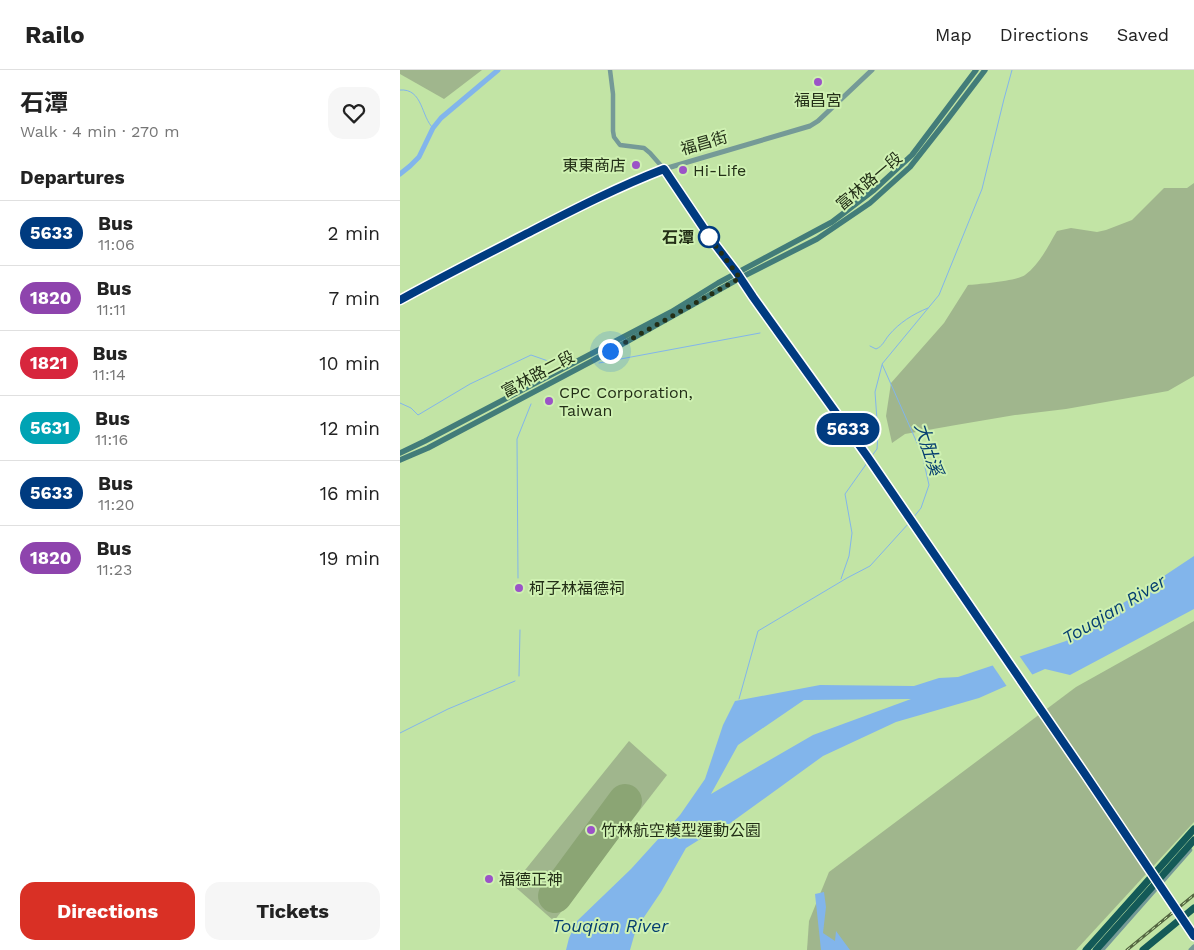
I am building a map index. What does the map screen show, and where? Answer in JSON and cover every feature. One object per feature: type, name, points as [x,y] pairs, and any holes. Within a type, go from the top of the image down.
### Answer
[{"type":"highway","points":[[1086,950],[1194,829]]},
{"type":"highway","points":[[1096,950],[1194,840]]},
{"type":"highway","points":[[1142,950],[1194,908]]},
{"type":"highway","points":[[1149,950],[1194,913]]},
{"type":"main road","name":"富林路一段","points":[[738,275],[832,222],[874,190],[912,155],[976,70]]},
{"type":"main road","name":"富林路一段","points":[[738,275],[817,238],[870,203],[910,166],[985,70]]},
{"type":"main road","points":[[664,169],[711,239],[872,465],[1194,936]]},
{"type":"main road","name":"福昌街","points":[[400,300],[443,276],[599,197],[664,169]]},
{"type":"main road","name":"富林路二段","points":[[400,460],[428,448],[671,312],[718,283],[738,275]]},
{"type":"main road","name":"富林路二段","points":[[400,453],[553,378]]},
{"type":"street","points":[[610,70],[614,137],[620,145],[644,148],[650,152],[664,169]]},
{"type":"street","name":"福昌街","points":[[664,169],[810,126],[818,122],[872,70]]},
{"type":"street","points":[[1102,950],[1194,845]]},
{"type":"green space","points":[[400,70],[482,70],[444,99],[400,74]]},
{"type":"green space","points":[[1194,183],[1194,376],[1168,391],[905,434],[892,443],[886,416],[891,383],[944,323],[968,285],[998,282],[1021,277],[1030,271],[1039,260],[1057,231],[1071,228],[1097,232],[1106,230],[1132,220],[1164,188],[1187,188]]},
{"type":"green space","points":[[1194,621],[1194,822],[1076,950],[807,950],[809,921],[829,872],[1076,687]]},
{"type":"green space","name":"竹林航空模型運動公園","points":[[629,741],[667,775],[554,921],[513,885]]},
{"type":"water","name":"Touqian River","points":[[1194,556],[1194,609],[1070,675],[1045,669],[979,698],[896,722],[823,756],[729,824],[686,848],[661,892],[636,929],[630,950],[566,950],[577,921],[631,869],[680,815],[705,779],[723,725],[735,701],[820,685],[914,686],[939,678],[958,677],[1066,641]],"holes":[[[911,699],[813,735],[711,794],[738,745],[804,700]]]},
{"type":"water","points":[[824,892],[826,907],[823,933],[835,941],[836,931],[850,950],[821,950],[815,894]]},
{"type":"pier","points":[[1018,654],[1034,677],[1008,688],[991,663]]},
{"type":"waterway","points":[[400,174],[419,157],[433,128],[441,118],[498,70]]},
{"type":"waterway","name":"大肚溪","points":[[913,518],[921,508],[929,485],[922,454],[882,364],[939,295],[982,189],[1012,70]]},
{"type":"waterway","points":[[400,90],[408,91],[417,98],[433,128]]},
{"type":"waterway","points":[[870,346],[878,348],[902,323],[928,308]]},
{"type":"waterway","points":[[599,363],[760,333]]},
{"type":"waterway","points":[[400,403],[411,408],[418,415],[470,384],[531,355],[551,362]]},
{"type":"waterway","points":[[871,457],[877,449],[878,434],[875,392],[882,365]]},
{"type":"waterway","points":[[518,578],[517,439],[531,404]]},
{"type":"waterway","points":[[841,579],[849,556],[852,533],[845,494],[867,463]]},
{"type":"waterway","name":"大肚溪","points":[[739,699],[758,631],[870,566],[909,523]]},
{"type":"waterway","points":[[519,676],[520,630]]},
{"type":"waterway","points":[[400,733],[448,709],[515,681]]},
{"type":"runway","points":[[555,896],[625,801]]},
{"type":"railway","points":[[1127,950],[1194,895]]},
{"type":"bus line","name":"5633","points":[[400,300],[443,276],[599,197],[664,169],[711,239],[867,456],[1194,936]]},
{"type":"place","name":"福昌宮","points":[[818,82]]},
{"type":"place","name":"東東商店","points":[[636,165]]},
{"type":"place","name":"Hi-Life","points":[[683,170]]},
{"type":"place","name":"石潭","points":[[709,237]]},
{"type":"place","name":"CPC Corporation, Taiwan","points":[[549,401]]},
{"type":"place","name":"柯子林福德祠","points":[[519,588]]},
{"type":"place","name":"竹林航空模型運動公園","points":[[591,830]]},
{"type":"place","name":"福德正神","points":[[489,879]]},
{"type":"route","points":[[610,351],[740,278],[709,237]]}]
